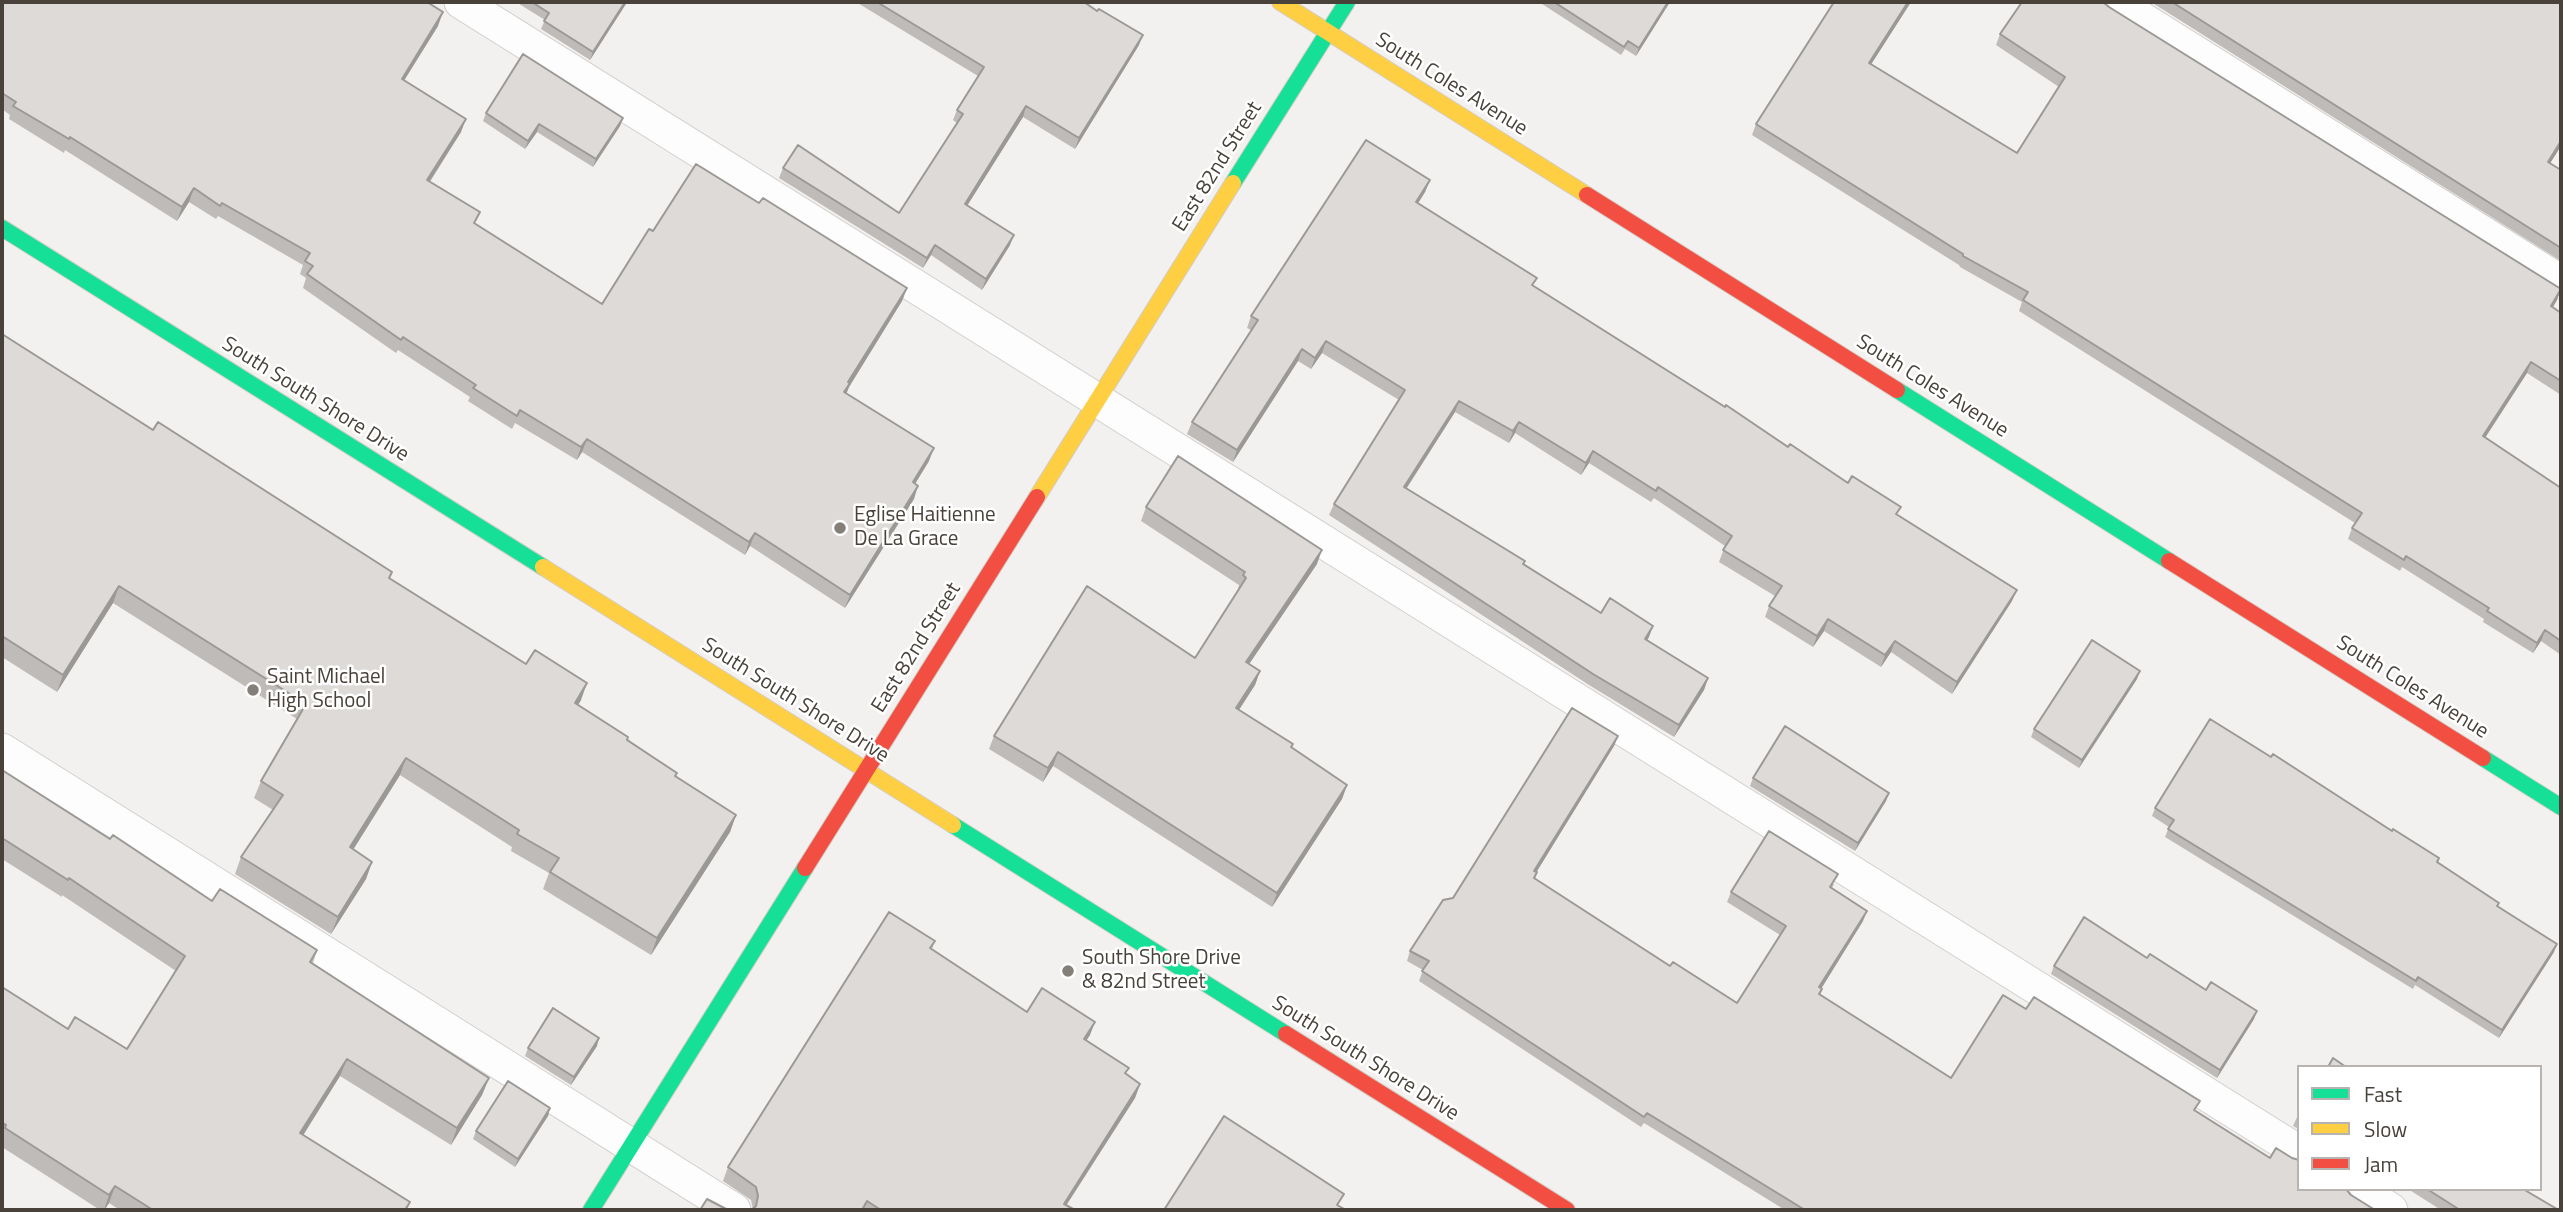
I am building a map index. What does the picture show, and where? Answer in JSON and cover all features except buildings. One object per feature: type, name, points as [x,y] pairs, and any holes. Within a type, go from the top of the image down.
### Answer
[{"type":"street","name":"South Coles Avenue","points":[[1280,2],[2561,807]]},
{"type":"street","name":"East 82nd Street","points":[[591,1210],[1346,2]]},
{"type":"street","name":"South South Shore Drive","points":[[2,228],[1567,1210]]},
{"type":"lane","points":[[461,2],[2297,1151]]},
{"type":"lane","points":[[2115,2],[2561,282]]},
{"type":"lane","points":[[2,750],[734,1210]]},
{"type":"lane","points":[[2361,1191],[2391,1210]]},
{"type":"traffic: fast","points":[[1233,183],[1347,2]]},
{"type":"traffic: fast","points":[[2,228],[543,567]]},
{"type":"traffic: fast","points":[[1897,390],[2169,561]]},
{"type":"traffic: fast","points":[[2483,758],[2561,807]]},
{"type":"traffic: fast","points":[[953,825],[1286,1034]]},
{"type":"traffic: fast","points":[[591,1210],[805,868]]},
{"type":"traffic: slow","points":[[1280,2],[1587,195]]},
{"type":"traffic: slow","points":[[1037,497],[1233,183]]},
{"type":"traffic: slow","points":[[543,567],[953,825]]},
{"type":"traffic: jam","points":[[1587,195],[1897,390]]},
{"type":"traffic: jam","points":[[805,868],[1037,497]]},
{"type":"traffic: jam","points":[[2169,561],[2483,758]]},
{"type":"traffic: jam","points":[[1286,1034],[1567,1210]]},
{"type":"place","name":"Eglise Haitienne De La Grace","points":[[840,528]]},
{"type":"place","name":"Saint Michael High School","points":[[253,690]]},
{"type":"place","name":"South Shore Drive & 82nd Street","points":[[1068,971]]}]
